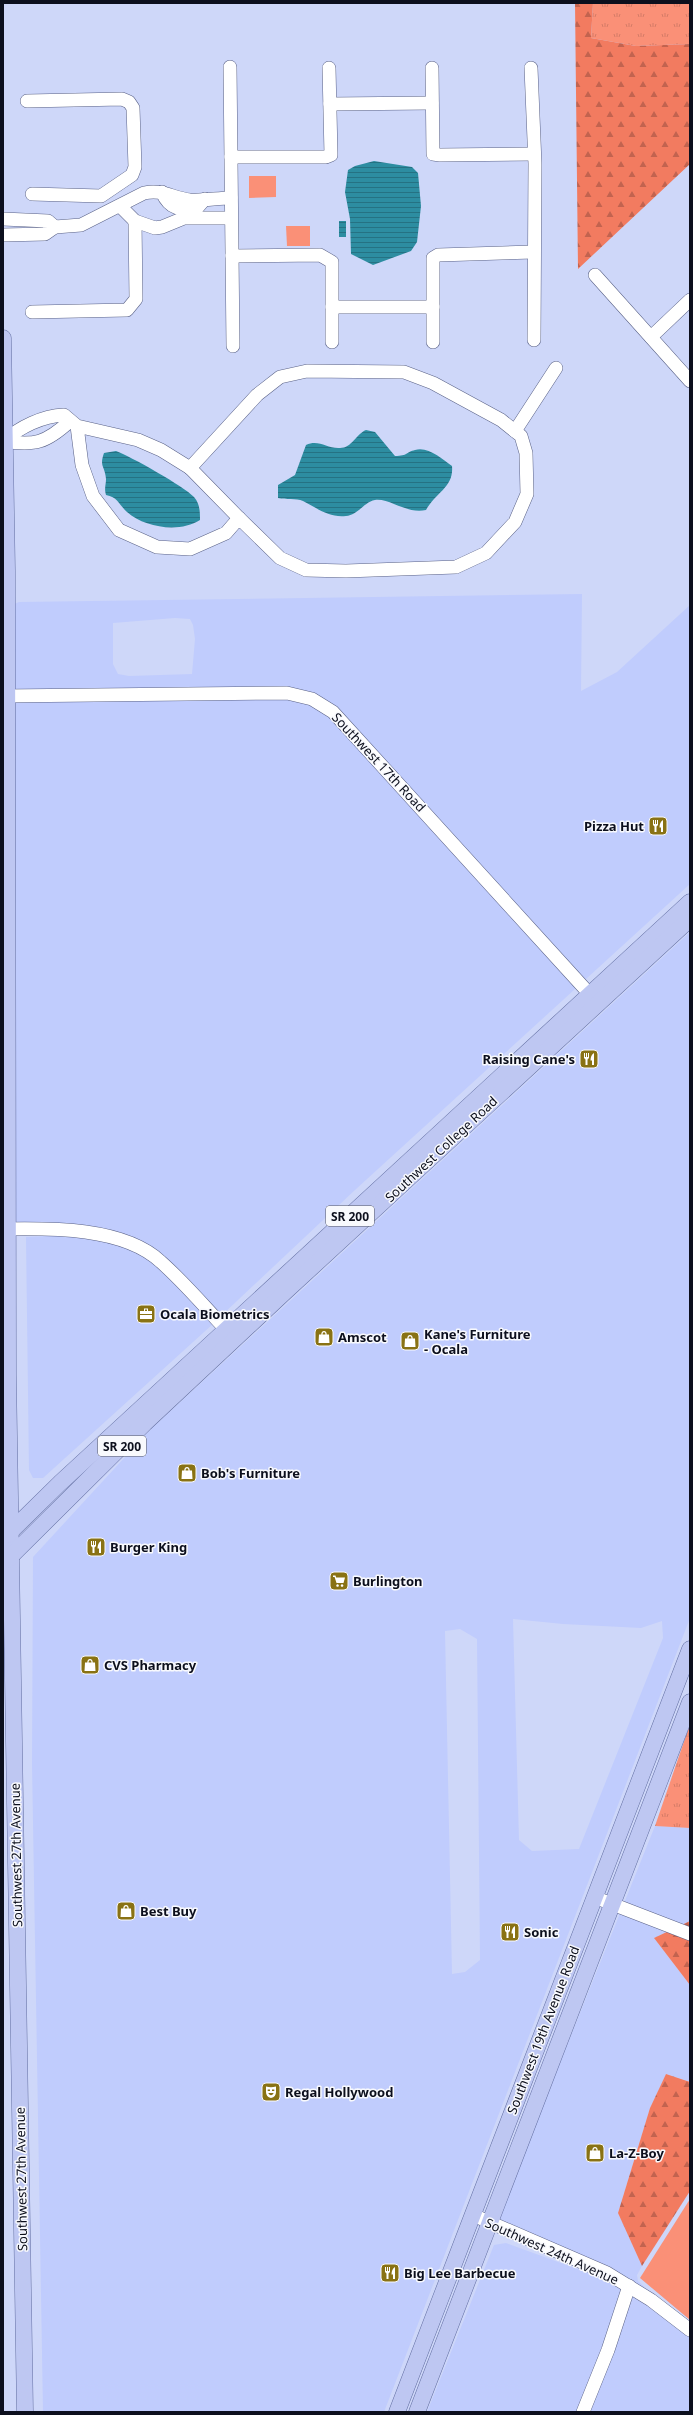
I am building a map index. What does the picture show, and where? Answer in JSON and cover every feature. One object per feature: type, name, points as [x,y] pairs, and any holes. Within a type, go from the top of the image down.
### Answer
[{"type":"main road","name":"Southwest 27th Avenue","points":[[3,338],[5,571],[7,1560],[25,2412]]},
{"type":"main road","name":"Southwest College Road","points":[[7,1535],[231,1335],[594,999],[690,902]]},
{"type":"main road","name":"Southwest College Road","points":[[594,999],[690,919]]},
{"type":"main road","name":"Southwest College Road","points":[[7,1560],[146,1423],[231,1335]]},
{"type":"main road","name":"Southwest 19th Avenue Road","points":[[397,2412],[406,2393],[594,1897],[690,1649]]},
{"type":"main road","name":"Southwest 19th Avenue Road","points":[[417,2412],[491,2223],[611,1903],[690,1702]]},
{"type":"main road","points":[[402,2412],[406,2393]]},
{"type":"street","points":[[230,67],[233,346]]},
{"type":"street","points":[[230,157],[326,158],[331,155],[329,68]]},
{"type":"street","points":[[432,68],[433,154],[440,156],[534,154]]},
{"type":"street","points":[[531,68],[534,154],[534,340]]},
{"type":"street","points":[[27,101],[122,99],[129,102],[133,108],[135,167],[132,175],[101,196],[32,194]]},
{"type":"street","points":[[330,104],[432,103]]},
{"type":"street","points":[[3,235],[46,234],[55,227],[81,225],[108,213],[144,193],[162,192],[190,200],[231,198]]},
{"type":"street","points":[[101,196],[108,213]]},
{"type":"street","points":[[120,206],[135,220],[150,227],[159,228],[184,218],[231,218]]},
{"type":"street","points":[[3,219],[48,221],[55,227]]},
{"type":"street","points":[[32,312],[127,310],[136,299],[135,220]]},
{"type":"street","points":[[433,342],[433,258],[438,255],[533,252]]},
{"type":"street","points":[[232,256],[320,255],[328,258],[332,262],[332,342]]},
{"type":"street","points":[[595,275],[690,381]]},
{"type":"street","points":[[651,337],[690,300]]},
{"type":"street","points":[[332,307],[433,307]]},
{"type":"street","points":[[515,431],[556,368]]},
{"type":"street","points":[[3,441],[18,429],[53,416],[64,415],[74,423],[138,440],[161,450],[190,468],[280,558],[306,570],[353,571],[456,567],[486,553],[515,522],[527,494],[526,453],[520,436],[515,431],[502,420],[434,383],[404,372],[307,371],[280,377],[257,395],[190,468]]},
{"type":"street","points":[[41,420],[49,436]]},
{"type":"street","points":[[3,441],[22,445],[37,442],[74,423]]},
{"type":"street","points":[[74,423],[82,465],[92,496],[119,530],[157,547],[190,549],[226,532],[239,518]]},
{"type":"street","name":"Southwest 17th Road","points":[[5,696],[287,693],[312,699],[333,712],[594,999]]},
{"type":"street","points":[[6,1229],[65,1230],[100,1234],[133,1245],[160,1260],[231,1335]]},
{"type":"street","points":[[594,1897],[690,1934]]},
{"type":"street","name":"Southwest 24th Avenue","points":[[473,2215],[607,2273],[651,2300],[690,2330]]},
{"type":"street","points":[[583,2412],[608,2350],[629,2286]]},
{"type":"shaded area","points":[[374,161],[412,167],[418,173],[421,206],[417,242],[411,251],[373,265],[351,254],[350,219],[345,192],[348,170],[355,166]]},
{"type":"shaded area","points":[[339,221],[346,221],[346,237],[339,237]]},
{"type":"shaded area","points":[[366,430],[375,432],[395,456],[405,455],[420,449],[430,451],[452,466],[450,479],[444,489],[426,510],[411,510],[386,501],[375,500],[371,501],[350,515],[340,516],[323,512],[300,500],[278,498],[278,485],[295,475],[306,445],[315,443],[335,448],[348,446],[359,434]]},
{"type":"shaded area","points":[[116,451],[157,472],[189,492],[199,505],[200,520],[183,526],[163,527],[153,525],[134,517],[127,512],[116,499],[106,495],[106,479],[102,461],[104,453]]},
{"type":"shaded area","points":[[582,594],[581,691],[617,672],[690,605],[690,884],[355,1190],[221,1316],[135,1240],[100,1228],[65,1224],[13,1224],[12,605],[19,602]],"holes":[[[175,618],[190,619],[193,625],[195,639],[192,674],[129,676],[118,674],[113,664],[113,623]]]},
{"type":"shaded area","points":[[690,932],[690,1618],[384,2412],[43,2412],[32,1764],[33,1557],[149,1431]],"holes":[[[513,1619],[563,1624],[641,1628],[662,1621],[663,1638],[579,1849],[532,1851],[519,1840]],[[460,1629],[477,1639],[480,1960],[465,1972],[452,1974],[445,1631]]]},
{"type":"shaded area","points":[[65,1235],[99,1239],[132,1250],[157,1265],[214,1323],[43,1478],[33,1478],[29,1470],[26,1237]]},
{"type":"shaded area","points":[[655,1826],[690,1828],[690,1921],[654,1938],[690,1985],[690,2082],[666,2074],[650,2108],[618,2213],[642,2266],[637,2275],[638,2281],[654,2296],[497,2220]]},
{"type":"shaded area","points":[[506,2243],[605,2279],[648,2305],[690,2337],[690,2412],[427,2412],[494,2245]]},
{"type":"green space","points":[[575,3],[593,3],[591,38],[636,46],[690,44],[690,164],[578,269]]},
{"type":"green space","points":[[593,3],[690,3],[690,44],[636,46],[591,38]]},
{"type":"green space","points":[[249,176],[276,176],[276,197],[249,198]]},
{"type":"green space","points":[[286,226],[310,226],[310,246],[287,246]]},
{"type":"green space","points":[[690,1724],[690,1828],[655,1826]]},
{"type":"green space","points":[[690,1921],[690,1985],[654,1938]]},
{"type":"green space","points":[[666,2074],[690,2082],[690,2191],[642,2266],[618,2213],[650,2108]]},
{"type":"green space","points":[[690,2199],[690,2320],[640,2278]]},
{"type":"place","name":"Pizza Hut","points":[[658,826]]},
{"type":"place","name":"Raising Cane's","points":[[589,1059]]},
{"type":"place","name":"Ocala Biometrics","points":[[146,1314]]},
{"type":"place","name":"Amscot","points":[[324,1337]]},
{"type":"place","name":"Kane's Furniture - Ocala","points":[[410,1341]]},
{"type":"place","name":"Bob's Furniture","points":[[187,1473]]},
{"type":"place","name":"Burger King","points":[[96,1547]]},
{"type":"place","name":"Burlington","points":[[339,1581]]},
{"type":"place","name":"CVS Pharmacy","points":[[90,1665]]},
{"type":"place","name":"Best Buy","points":[[126,1911]]},
{"type":"place","name":"Sonic","points":[[510,1932]]},
{"type":"place","name":"Regal Hollywood","points":[[271,2092]]},
{"type":"place","name":"La-Z-Boy","points":[[595,2153]]},
{"type":"place","name":"Big Lee Barbecue","points":[[390,2273]]}]
